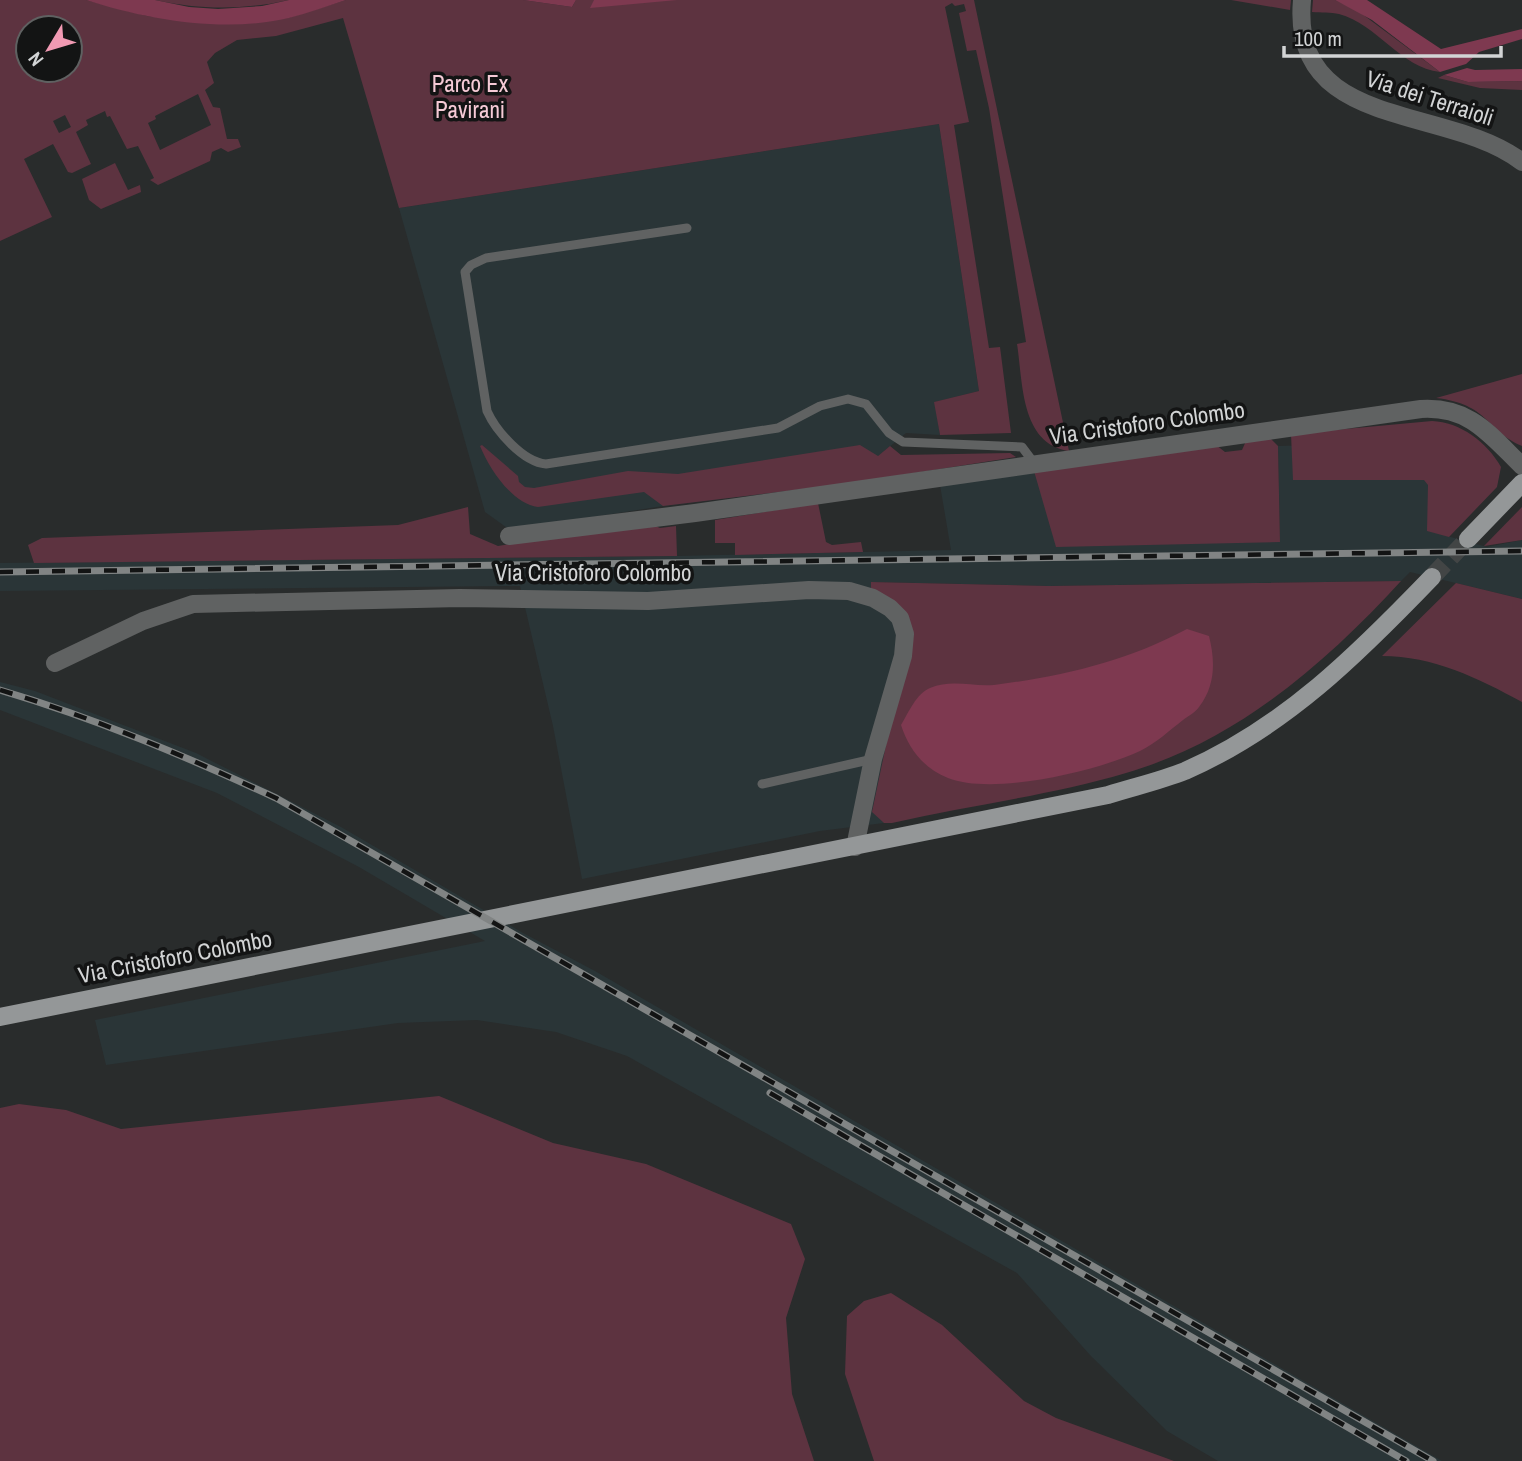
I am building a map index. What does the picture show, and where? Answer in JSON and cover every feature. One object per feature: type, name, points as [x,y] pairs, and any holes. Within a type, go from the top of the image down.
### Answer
[{"type":"main road","points":[[1468,539],[1522,483]]},
{"type":"main road","name":"Via Cristoforo Colombo","points":[[0,1017],[1108,795],[1183,772],[1244,741],[1300,703],[1364,647],[1432,577]]},
{"type":"street","name":"Via dei Terraioli","points":[[1302,6],[1302,31],[1308,55],[1334,88],[1358,101],[1497,146],[1522,162]]},
{"type":"street","name":"Via Cristoforo Colombo","points":[[509,536],[695,513],[1034,463],[1432,409],[1450,410],[1468,417],[1522,466]]},
{"type":"street","name":"Via Cristoforo Colombo","points":[[55,663],[176,608],[204,603],[460,598],[648,601],[819,590],[849,591],[873,598],[890,608],[901,618],[905,634],[903,656],[873,759],[855,847]]},
{"type":"lane","points":[[687,228],[486,258],[471,265],[466,272],[487,411],[495,425],[531,461],[546,464],[778,428],[820,406],[848,399],[866,404],[888,433],[903,442],[1022,447],[1034,463]]},
{"type":"lane","points":[[762,784],[873,759]]},
{"type":"shaded area","points":[[86,0],[155,0],[189,7],[218,9],[262,6],[289,0],[346,0],[289,18],[213,24],[160,18]]},
{"type":"shaded area","points":[[523,0],[576,0],[572,7]]},
{"type":"shaded area","points":[[594,0],[677,0],[590,8]]},
{"type":"shaded area","points":[[1335,0],[1367,0],[1441,49],[1522,29],[1522,39],[1479,52],[1466,64],[1440,72],[1372,20]]},
{"type":"shaded area","points":[[1467,68],[1522,69],[1522,81],[1468,82],[1444,75]]},
{"type":"shaded area","points":[[939,124],[979,391],[935,402],[940,435],[906,433],[845,484],[663,506],[510,530],[485,512],[399,208]]},
{"type":"shaded area","points":[[1423,442],[1450,449],[1429,531],[1487,547],[1522,540],[1522,599],[1410,572],[1401,581],[1049,586],[871,582],[871,594],[909,635],[873,812],[884,823],[820,831],[582,879],[553,726],[520,586],[0,591],[0,563],[677,556],[951,550],[940,485],[1034,471],[1280,542],[1278,446]]},
{"type":"shaded area","points":[[1187,629],[1209,636],[1213,672],[1205,699],[1196,711],[1157,741],[1121,759],[1045,779],[1017,783],[967,783],[939,774],[924,763],[908,742],[901,725],[917,699],[925,691],[938,685],[994,685],[1069,672],[1117,659]]},
{"type":"shaded area","points":[[0,682],[35,691],[196,753],[341,827],[1442,1461],[1218,1461],[1167,1431],[1090,1355],[1017,1273],[627,1056],[556,1032],[477,1020],[398,1023],[106,1065],[95,1020],[485,941],[359,867],[217,793],[0,710]]},
{"type":"green space","name":"Parco Ex Pavirani","points":[[0,0],[86,0],[147,16],[214,23],[288,18],[346,0],[523,0],[572,7],[576,0],[974,0],[1069,451],[1053,446],[1041,437],[1027,409],[1023,392],[1017,344],[1026,342],[989,108],[976,50],[967,51],[959,13],[966,11],[964,4],[955,6],[952,3],[945,7],[969,122],[954,125],[989,348],[1000,347],[1011,433],[940,435],[934,402],[979,391],[939,124],[399,208],[343,18],[276,36],[237,40],[215,53],[207,62],[214,83],[205,90],[213,107],[220,108],[227,139],[238,139],[241,147],[228,152],[221,148],[212,152],[210,161],[158,185],[150,180],[154,178],[138,146],[127,149],[105,111],[86,120],[88,125],[76,132],[91,164],[72,173],[68,172],[53,144],[24,159],[52,217],[0,241]],"holes":[[[198,94],[211,125],[160,150],[148,123],[156,119],[155,116]],[[65,115],[71,127],[59,133],[53,121]]]},
{"type":"green space","points":[[155,0],[289,0],[222,8]]},
{"type":"green space","points":[[1231,0],[1291,0],[1290,10]]},
{"type":"green space","points":[[1313,0],[1335,0],[1358,11],[1440,72],[1413,63],[1353,19],[1336,13],[1312,12]]},
{"type":"green space","points":[[1444,75],[1468,82],[1522,81],[1522,90],[1480,88],[1438,78]]},
{"type":"green space","points":[[115,163],[128,190],[140,185],[141,192],[101,209],[89,200],[82,179]]},
{"type":"green space","points":[[1522,374],[1522,446],[1500,433],[1467,406],[1436,398]]},
{"type":"green space","points":[[1432,421],[1453,425],[1472,435],[1488,449],[1501,467],[1497,487],[1449,537],[1427,531],[1428,485],[1424,480],[1293,480],[1291,434]]},
{"type":"green space","points":[[1270,438],[1278,446],[1280,542],[1056,547],[1034,471],[1216,445],[1225,452],[1242,450],[1246,441]]},
{"type":"green space","points":[[860,445],[878,456],[890,446],[901,455],[1010,453],[1016,457],[845,484],[663,506],[644,492],[538,507],[519,499],[503,484],[484,455],[480,446],[518,476],[519,482],[525,487],[534,488],[628,471],[678,474]]},
{"type":"green space","points":[[818,503],[826,542],[832,545],[861,542],[863,552],[735,555],[735,543],[715,543],[715,520]]},
{"type":"green space","points":[[468,507],[470,534],[498,546],[647,522],[660,528],[676,526],[677,556],[34,563],[28,545],[42,538],[398,525]]},
{"type":"green space","points":[[1522,507],[1522,540],[1484,546]]},
{"type":"green space","points":[[1401,581],[1341,642],[1276,696],[1205,741],[1166,759],[1068,788],[892,823],[884,823],[872,812],[909,635],[871,594],[871,582],[1049,586]]},
{"type":"green space","points":[[1456,583],[1522,599],[1522,702],[1472,677],[1437,664],[1382,656]]},
{"type":"green space","points":[[439,1096],[553,1143],[646,1164],[791,1224],[805,1259],[786,1318],[792,1394],[814,1461],[0,1461],[0,1108],[19,1104],[66,1110],[121,1129]]},
{"type":"green space","points":[[891,1293],[942,1325],[1024,1401],[1056,1418],[1174,1461],[874,1461],[845,1374],[847,1316],[864,1301]]},
{"type":"tunnel","points":[[1432,577],[1468,539]]},
{"type":"railway","points":[[0,572],[1522,551]]},
{"type":"railway","points":[[0,690],[140,739],[276,798],[1433,1461]]},
{"type":"railway","points":[[770,1093],[1406,1461]]}]
